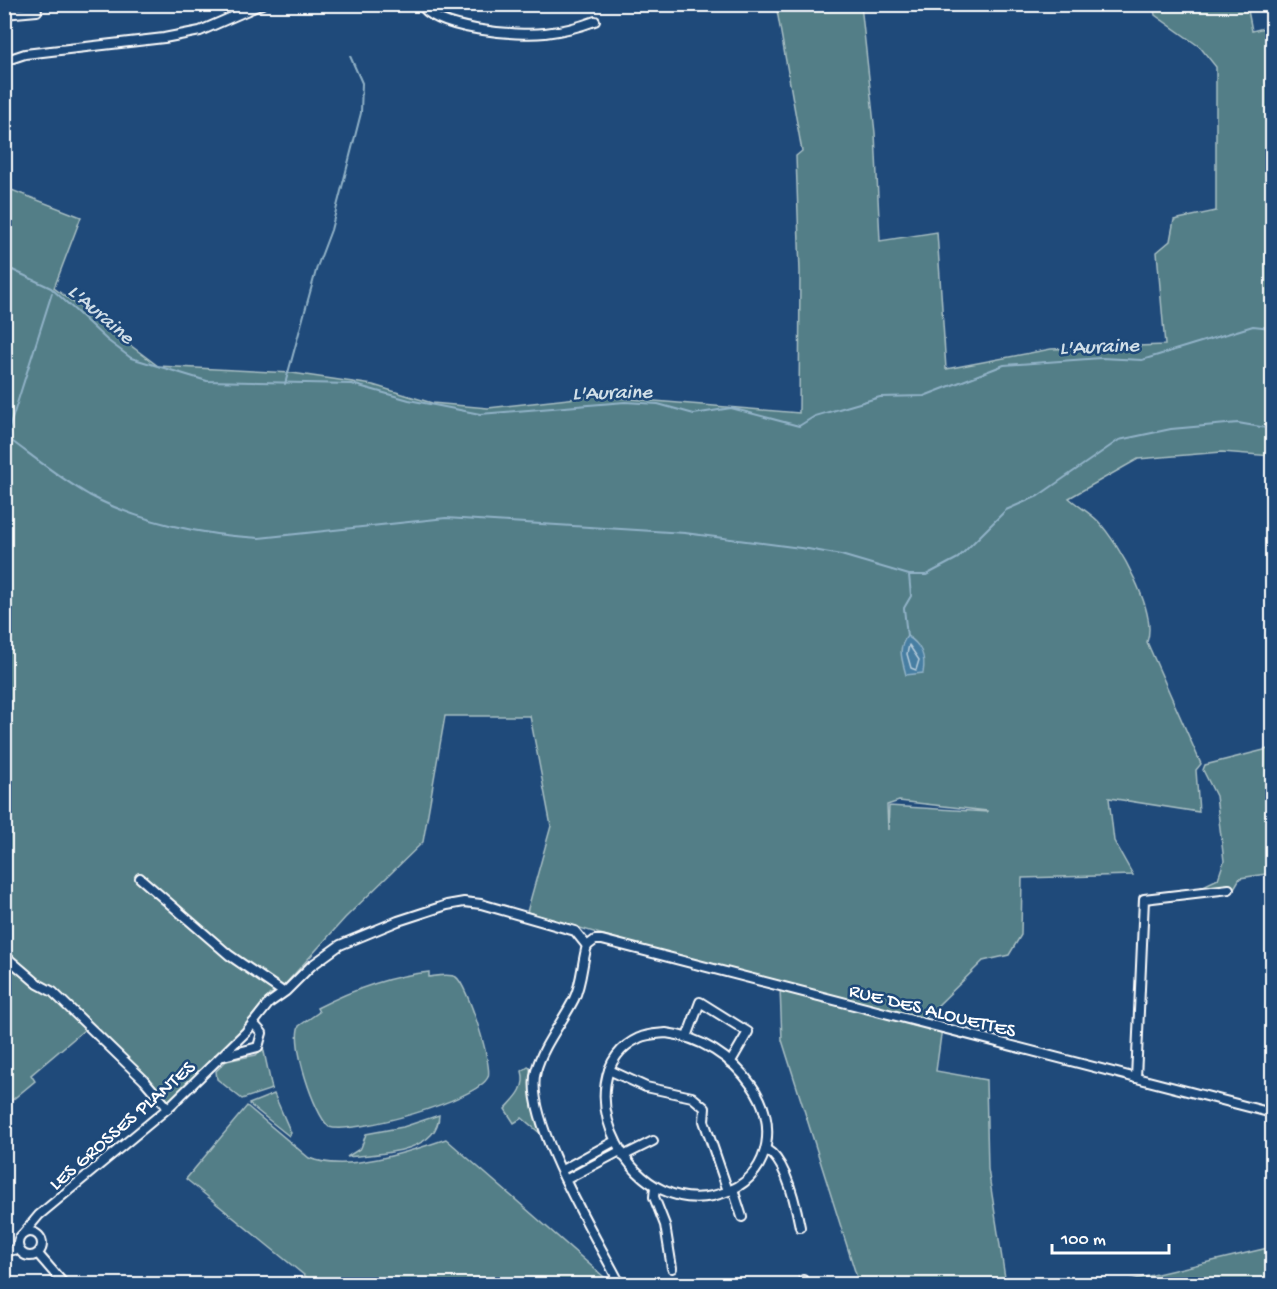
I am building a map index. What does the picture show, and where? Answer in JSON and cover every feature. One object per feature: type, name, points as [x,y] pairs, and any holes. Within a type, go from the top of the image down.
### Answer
[{"type":"street","points":[[4,61],[26,54],[200,31],[262,4]]},
{"type":"street","points":[[421,4],[429,15],[440,21],[477,29],[524,34],[576,28],[596,21]]},
{"type":"street","points":[[4,14],[38,11]]},
{"type":"street","points":[[140,878],[229,955],[284,992]]},
{"type":"street","points":[[1136,1078],[1144,899],[1229,890]]},
{"type":"street","name":"LES GROSSES PLANTES","points":[[23,1234],[39,1215],[168,1108],[223,1056],[269,1002],[340,945],[398,921],[464,902],[481,904],[575,932],[587,946]]},
{"type":"street","name":"RUE DES ALOUETTES","points":[[587,946],[595,940],[603,940],[1272,1113]]},
{"type":"street","points":[[587,946],[575,997],[540,1058],[534,1080],[538,1110],[562,1170],[620,1284]]},
{"type":"street","points":[[4,955],[38,984],[53,992],[144,1080],[168,1108]]},
{"type":"street","points":[[687,1037],[700,1002],[748,1032],[730,1063]]},
{"type":"street","points":[[223,1056],[258,1047],[262,1033],[253,1023]]},
{"type":"street","points":[[666,1033],[687,1037],[708,1046],[730,1063],[753,1087],[768,1128],[767,1150],[754,1172],[731,1190],[696,1198],[671,1194],[655,1187],[633,1170],[615,1142],[605,1096],[609,1070],[616,1056],[639,1038],[666,1033]]},
{"type":"street","points":[[609,1070],[646,1087],[698,1100],[705,1108],[704,1121],[742,1217]]},
{"type":"street","points":[[567,1179],[653,1141]]},
{"type":"street","points":[[562,1170],[615,1142]]},
{"type":"street","points":[[767,1150],[782,1168],[796,1203],[800,1227]]},
{"type":"street","points":[[655,1187],[654,1197],[665,1225],[672,1268]]},
{"type":"street","points":[[38,1254],[42,1243],[35,1233],[39,1215]]},
{"type":"street","points":[[35,1233],[23,1234],[17,1242],[18,1249],[26,1257],[38,1254]]},
{"type":"street","points":[[4,1252],[18,1249]]},
{"type":"street","points":[[38,1254],[64,1284]]},
{"type":"green space","points":[[776,5],[861,5],[875,133],[880,241],[937,232],[946,369],[1051,349],[1165,345],[1157,252],[1170,241],[1174,220],[1216,211],[1216,67],[1200,47],[1155,15],[1153,5],[1247,5],[1252,31],[1272,26],[1272,456],[1222,452],[1138,459],[1069,498],[1095,518],[1107,532],[1126,561],[1142,597],[1149,629],[1147,642],[1201,764],[1196,770],[1199,812],[1109,798],[1114,841],[1133,875],[1022,878],[1021,935],[1009,955],[983,961],[921,1022],[942,1028],[936,1071],[986,1080],[988,1169],[1006,1284],[859,1284],[782,1040],[780,988],[527,912],[551,826],[530,716],[445,716],[423,842],[345,918],[280,990],[270,994],[175,1110],[90,1025],[31,1075],[35,1081],[5,1106],[4,187],[81,217],[54,288],[158,366],[292,373],[373,385],[432,403],[488,408],[595,396],[799,413],[800,272],[796,156],[802,151]],"holes":[[[899,801],[987,811],[889,806],[888,830],[887,805]]]},
{"type":"green space","points":[[1272,748],[1272,873],[1240,878],[1233,890],[1199,893],[1201,887],[1218,879],[1224,861],[1216,796],[1203,770],[1205,765]]},
{"type":"green space","points":[[429,972],[429,977],[450,975],[456,977],[461,983],[483,1042],[489,1070],[488,1077],[479,1086],[462,1096],[414,1114],[363,1126],[329,1127],[317,1108],[305,1078],[298,1047],[299,1026],[319,1012],[317,1008],[344,995],[385,980]]},
{"type":"green space","points":[[263,1047],[272,1089],[242,1099],[217,1079],[216,1071],[226,1061],[256,1055]]},
{"type":"green space","points":[[530,1068],[532,1097],[542,1135],[522,1118],[514,1123],[505,1109],[519,1092],[523,1083],[522,1071]]},
{"type":"green space","points":[[274,1094],[291,1133],[289,1136],[249,1104]]},
{"type":"green space","points":[[247,1106],[309,1158],[324,1162],[359,1162],[378,1159],[446,1139],[612,1284],[315,1284],[186,1179]]},
{"type":"green space","points":[[439,1115],[436,1128],[428,1138],[417,1145],[389,1153],[347,1157],[361,1148],[366,1134],[403,1127]]},
{"type":"green space","points":[[1272,1247],[1272,1284],[1115,1284]]},
{"type":"water","points":[[907,636],[922,652],[923,673],[906,675],[901,650]]},
{"type":"waterway","points":[[285,384],[317,267],[331,230],[361,113],[362,83],[350,56]]},
{"type":"waterway","name":"L'Auraine","points":[[4,266],[51,288],[107,340],[131,358],[207,381],[352,384],[409,400],[480,414],[625,402],[658,404],[694,414],[731,408],[799,426],[815,416],[880,397],[924,396],[1004,365],[1101,358],[1142,360],[1253,326],[1272,328]]},
{"type":"waterway","points":[[52,293],[7,435],[9,439],[68,482],[108,504],[171,526],[215,534],[259,538],[446,518],[685,533],[808,549],[841,555],[909,575],[926,575],[958,558],[1006,510],[1038,496],[1119,440],[1171,429],[1238,423],[1272,429]]},
{"type":"waterway","points":[[907,636],[904,608],[911,596],[909,575]]}]
